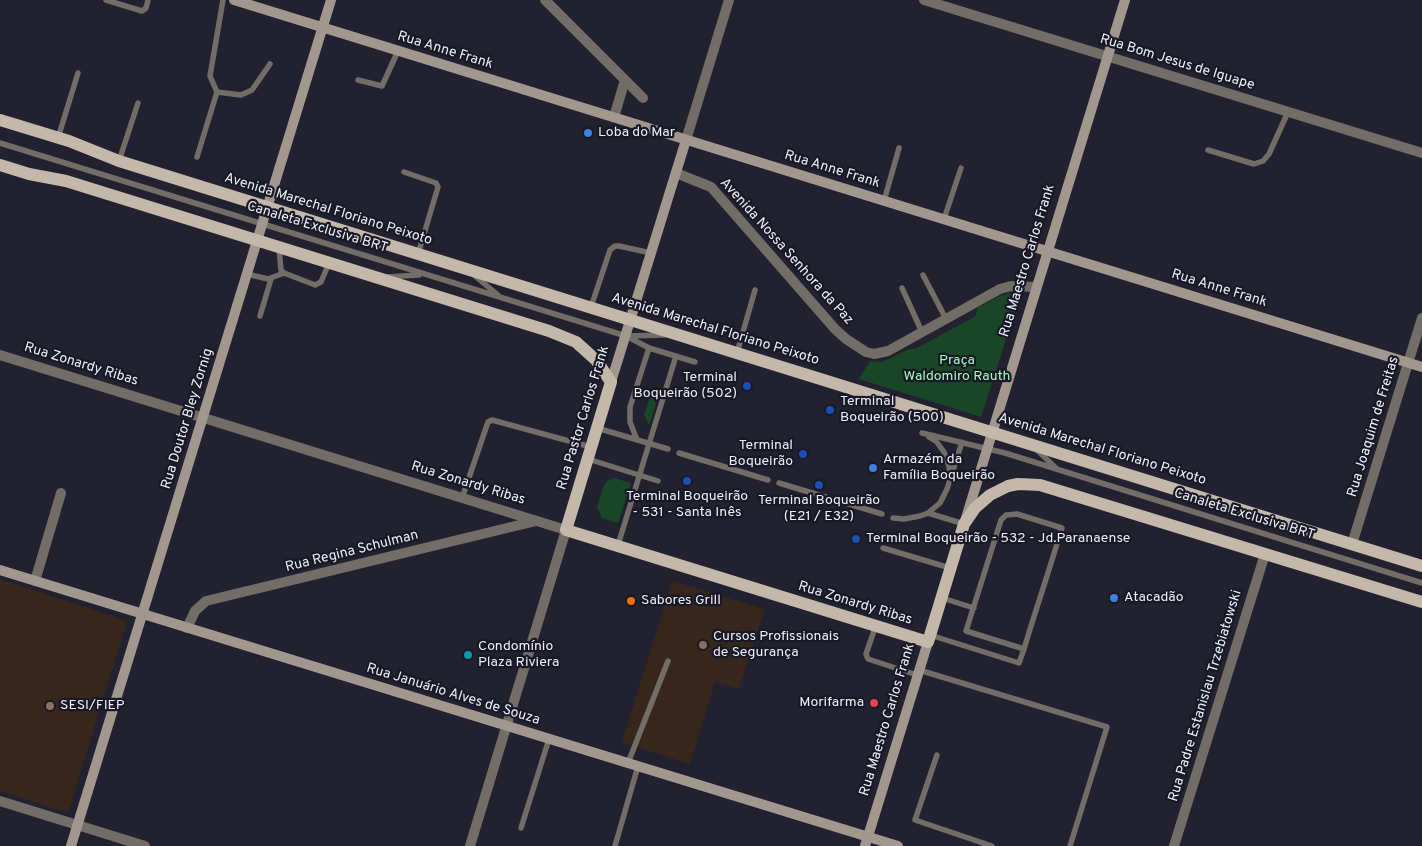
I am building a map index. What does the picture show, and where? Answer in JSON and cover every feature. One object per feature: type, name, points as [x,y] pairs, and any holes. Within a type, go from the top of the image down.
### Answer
[{"type":"main road","name":"Avenida Marechal Floriano Peixoto","points":[[0,120],[58,138],[119,161],[1422,566]]},
{"type":"main road","points":[[0,165],[29,174],[66,181],[562,335],[586,350],[596,360],[611,382]]},
{"type":"main road","name":"Rua Pastor Carlos Frank","points":[[566,530],[611,382]]},
{"type":"main road","points":[[964,524],[975,508],[990,495],[1008,486],[1030,483],[1422,602]]},
{"type":"main road","name":"Rua Maestro Carlos Frank","points":[[929,638],[964,524]]},
{"type":"main road","name":"Rua Zonardy Ribas","points":[[566,530],[876,625],[929,638]]},
{"type":"street","name":"Rua Anne Frank","points":[[234,0],[1422,366]]},
{"type":"street","name":"Rua Doutor Bley Zornig","points":[[71,846],[331,0]]},
{"type":"street","points":[[546,0],[643,98]]},
{"type":"street","name":"Rua Pastor Carlos Frank","points":[[611,382],[729,0]]},
{"type":"street","name":"Rua Bom Jesus de Iguape","points":[[924,0],[1422,153]]},
{"type":"street","name":"Rua Maestro Carlos Frank","points":[[964,524],[1124,0]]},
{"type":"street","points":[[614,117],[625,80]]},
{"type":"street","name":"Avenida Nossa Senhora da Paz","points":[[676,174],[711,187],[835,329],[856,347],[874,354],[888,351],[922,332]]},
{"type":"street","points":[[922,332],[1000,289],[1010,286],[1036,287]]},
{"type":"street","name":"Rua Joaquim de Freitas","points":[[1352,544],[1422,318]]},
{"type":"street","name":"Rua Zonardy Ribas","points":[[0,356],[566,530]]},
{"type":"street","points":[[35,581],[61,493]]},
{"type":"street","name":"Rua Regina Schulman","points":[[187,628],[195,611],[206,601],[537,521]]},
{"type":"street","name":"Rua Pastor Carlos Frank","points":[[470,846],[566,530]]},
{"type":"street","name":"Rua Padre Estanislau Trzebiatowski","points":[[1174,846],[1265,554]]},
{"type":"street","name":"Rua Januário Alves de Souza","points":[[0,570],[633,765],[866,841],[898,846]]},
{"type":"street","name":"Rua Maestro Carlos Frank","points":[[866,841],[929,638]]},
{"type":"street","points":[[0,801],[145,846]]},
{"type":"lane","points":[[106,0],[142,11],[146,8],[148,0]]},
{"type":"lane","points":[[197,157],[217,92],[210,76],[223,0]]},
{"type":"lane","points":[[358,80],[382,86],[398,51]]},
{"type":"lane","points":[[217,92],[241,95],[252,90],[270,64]]},
{"type":"lane","points":[[58,138],[78,73]]},
{"type":"lane","points":[[119,161],[138,103]]},
{"type":"lane","points":[[1208,150],[1254,164],[1263,161],[1269,154],[1288,112]]},
{"type":"lane","name":"Canaleta Exclusiva BRT","points":[[0,143],[626,336],[649,348],[676,356]]},
{"type":"lane","points":[[884,201],[899,148]]},
{"type":"lane","points":[[944,219],[961,168]]},
{"type":"lane","points":[[404,172],[436,182],[438,187],[418,254]]},
{"type":"lane","points":[[591,307],[610,250],[615,246],[619,246],[651,253]]},
{"type":"lane","points":[[280,248],[280,267],[284,273],[316,285],[330,263]]},
{"type":"lane","points":[[460,267],[475,276],[502,298]]},
{"type":"lane","points":[[247,274],[263,279],[271,279],[284,273]]},
{"type":"lane","points":[[379,278],[397,275],[426,275]]},
{"type":"lane","points":[[924,275],[946,319]]},
{"type":"lane","points":[[260,316],[271,279]]},
{"type":"lane","points":[[902,288],[922,332]]},
{"type":"lane","points":[[737,353],[755,290]]},
{"type":"lane","name":"Canaleta Exclusiva BRT","points":[[626,336],[680,335]]},
{"type":"lane","points":[[638,440],[630,422],[630,407],[649,348]]},
{"type":"lane","points":[[618,546],[676,356],[695,362]]},
{"type":"lane","points":[[462,498],[488,422],[492,420],[589,453],[639,475],[658,480]]},
{"type":"lane","points":[[597,428],[668,449]]},
{"type":"lane","name":"Canaleta Exclusiva BRT","points":[[949,482],[949,466],[944,452],[936,441],[922,432],[987,448],[1422,583]]},
{"type":"lane","points":[[893,518],[913,519],[928,513],[934,508],[944,496],[962,442]]},
{"type":"lane","name":"Canaleta Exclusiva BRT","points":[[1031,444],[1059,470]]},
{"type":"lane","points":[[679,453],[768,480]]},
{"type":"lane","points":[[779,483],[882,514]]},
{"type":"lane","points":[[928,513],[964,524]]},
{"type":"lane","points":[[929,638],[1019,663],[1024,649],[1062,528],[1017,514],[1006,515],[1001,520],[966,631],[1024,649]]},
{"type":"lane","points":[[883,548],[950,568]]},
{"type":"lane","points":[[941,598],[974,608]]},
{"type":"lane","points":[[876,625],[866,654],[868,659],[1107,727],[1070,846]]},
{"type":"lane","points":[[614,846],[633,765],[668,661]]},
{"type":"lane","points":[[521,828],[549,739]]},
{"type":"lane","points":[[937,755],[915,820],[979,844],[992,846]]},
{"type":"shaded area","name":"SESI/FIEP","points":[[0,579],[127,621],[68,813],[0,791]]},
{"type":"shaded area","name":"Cursos Profissionais de Segurança","points":[[672,581],[765,609],[739,689],[715,682],[690,764],[622,742]]},
{"type":"green space","name":"Praça Waldomiro Rauth","points":[[1010,293],[1021,293],[981,417],[859,379],[870,361],[882,362],[909,349],[915,349],[976,316],[977,308]]},
{"type":"green space","points":[[660,391],[649,425],[644,414],[650,397]]},
{"type":"green space","points":[[614,478],[631,483],[618,523],[602,518],[597,507],[604,485],[607,481]]},
{"type":"place","name":"Loba do Mar","points":[[588,133]]},
{"type":"place","name":"Terminal Boqueirão (502)","points":[[747,386]]},
{"type":"place","name":"Terminal Boqueirão (500)","points":[[830,410]]},
{"type":"place","name":"Terminal Boqueirão","points":[[803,454]]},
{"type":"place","name":"Armazém da Família Boqueirão","points":[[873,468]]},
{"type":"place","name":"Terminal Boqueirão - 531 - Santa Inês","points":[[687,481]]},
{"type":"place","name":"Terminal Boqueirão (E21 / E32)","points":[[819,485]]},
{"type":"place","name":"Terminal Boqueirão - 532 - Jd.Paranaense","points":[[856,539]]},
{"type":"place","name":"Atacadão","points":[[1114,598]]},
{"type":"place","name":"Sabores Grill","points":[[631,601]]},
{"type":"place","name":"Cursos Profissionais de Segurança","points":[[703,645]]},
{"type":"place","name":"Condomínio Plaza Riviera","points":[[468,655]]},
{"type":"place","name":"Morifarma","points":[[874,703]]},
{"type":"place","name":"SESI/FIEP","points":[[50,706]]}]
